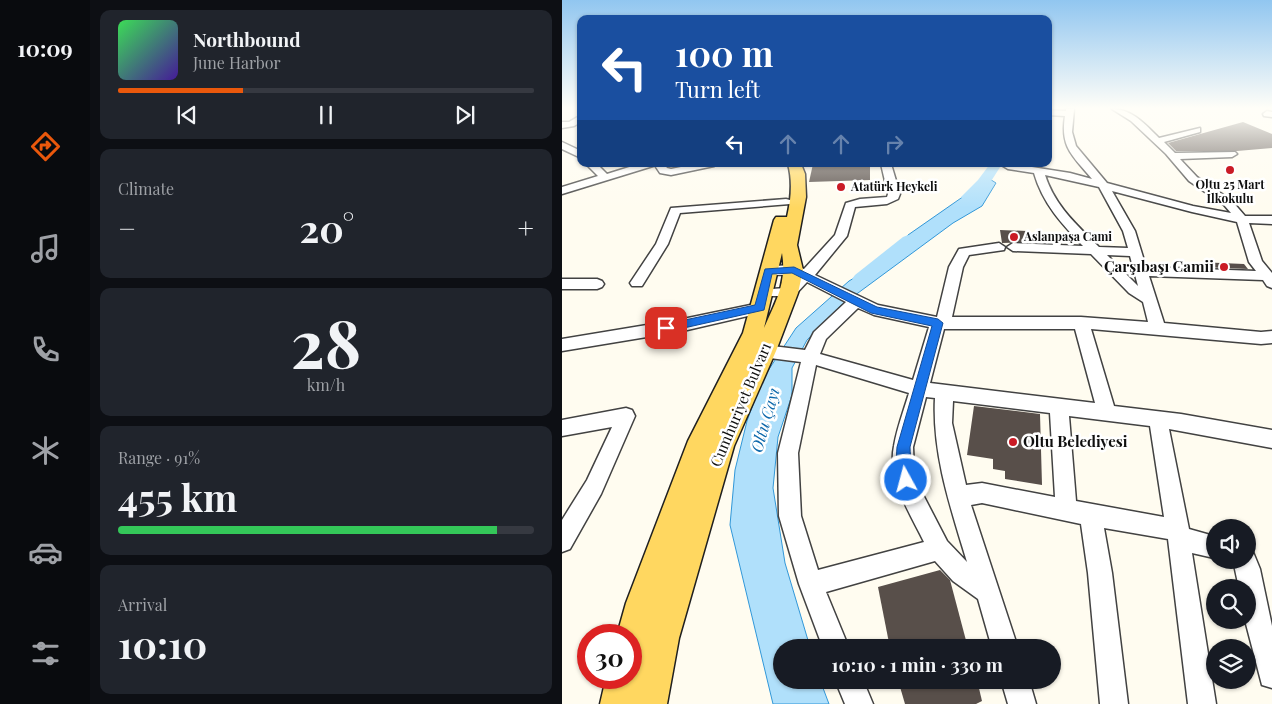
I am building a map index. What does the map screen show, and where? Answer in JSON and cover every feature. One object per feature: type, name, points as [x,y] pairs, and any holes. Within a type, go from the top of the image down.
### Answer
[{"type":"main road","name":"Cumhuriyet Bulvarı","points":[[763,351],[753,333],[786,202],[788,180],[783,167]]},
{"type":"main road","points":[[796,167],[798,174],[798,197],[789,245],[796,280]]},
{"type":"main road","name":"Cumhuriyet Bulvarı","points":[[649,704],[662,638],[720,446],[796,280]]},
{"type":"main road","name":"Cumhuriyet Bulvarı","points":[[637,624],[642,603],[701,441],[763,351]]},
{"type":"main road","points":[[618,704],[621,689]]},
{"type":"street","points":[[1070,142],[1071,147],[1103,185],[1129,231],[1158,328]]},
{"type":"street","points":[[1158,142],[1193,179],[1228,203],[1242,219],[1256,262],[1269,280]]},
{"type":"street","points":[[562,145],[577,151]]},
{"type":"street","points":[[562,158],[577,153]]},
{"type":"street","points":[[1173,156],[1232,154]]},
{"type":"street","points":[[594,167],[605,177]]},
{"type":"street","points":[[562,191],[639,167]]},
{"type":"street","points":[[661,167],[664,171],[671,172],[695,167]]},
{"type":"street","points":[[562,345],[683,325],[764,290],[796,280],[841,236],[850,204],[857,202],[880,203],[892,199],[894,194],[887,167]]},
{"type":"street","points":[[1014,167],[1070,176],[1192,209],[1242,219],[1272,220]]},
{"type":"street","points":[[1040,171],[1042,183],[1050,201],[1059,214],[1134,290],[1149,299]]},
{"type":"street","points":[[637,283],[662,244],[675,210],[786,202]]},
{"type":"street","points":[[987,590],[961,572],[939,549],[909,489],[904,472],[904,447],[918,388],[940,323],[956,267],[964,252],[999,247]]},
{"type":"street","points":[[1013,247],[1098,252],[1135,252]]},
{"type":"street","points":[[1141,271],[1269,280]]},
{"type":"street","points":[[764,290],[796,280],[832,290],[874,310],[940,323],[1081,323],[1261,338],[1272,337]]},
{"type":"street","points":[[562,284],[597,284]]},
{"type":"street","points":[[832,639],[811,584],[790,516],[788,453],[810,357],[820,336],[856,301]]},
{"type":"street","points":[[1081,323],[1107,413]]},
{"type":"street","points":[[763,351],[810,357],[881,379],[918,388],[1158,420],[1272,439]]},
{"type":"street","points":[[944,392],[943,423],[958,496],[1002,639]]},
{"type":"street","points":[[1059,407],[1066,510]]},
{"type":"street","points":[[562,428],[626,416],[594,487],[562,541]]},
{"type":"street","points":[[1158,420],[1179,534],[1202,704]]},
{"type":"street","points":[[958,496],[982,493],[1179,534],[1206,544]]},
{"type":"street","points":[[1091,515],[1100,574],[1114,704]]},
{"type":"street","points":[[811,584],[939,549]]},
{"type":"street","points":[[1248,569],[1256,615],[1272,675]]},
{"type":"street","points":[[853,689],[859,704]]},
{"type":"street","points":[[1018,689],[1022,704]]},
{"type":"water","points":[[985,176],[996,183],[982,206],[953,223],[839,307],[807,340],[792,368],[792,395],[778,437],[773,488],[785,563],[808,639],[773,639],[773,689],[823,689],[829,704],[773,704],[730,525],[735,470],[747,421],[762,380],[796,328],[849,281],[884,260],[908,235],[964,196]]},
{"type":"building","points":[[1272,142],[1272,148],[1237,151],[1176,151],[1168,143]]},
{"type":"building","points":[[812,167],[870,167],[870,180],[809,182]]},
{"type":"building","name":"Aslanpaşa Cami","points":[[1000,230],[1027,231],[1029,242],[1002,243]]},
{"type":"building","points":[[1198,262],[1244,264],[1248,269],[1201,267]]},
{"type":"building","name":"Oltu Belediyesi","points":[[974,406],[1040,414],[1042,485],[1005,479],[1005,471],[993,469],[993,459],[967,455]]},
{"type":"building","points":[[940,570],[950,580],[966,639],[888,639],[878,587]]},
{"type":"building","points":[[901,689],[979,689],[982,701],[976,704],[905,704]]},
{"type":"waterway","name":"Oltu Çayı","points":[[968,197],[983,183],[994,167]]},
{"type":"waterway","name":"Oltu Çayı","points":[[861,279],[908,240]]},
{"type":"place","name":"Oltu 25 Mart İlkokulu","points":[[1230,170]]},
{"type":"place","name":"Atatürk Heykeli","points":[[841,187]]},
{"type":"place","name":"Aslanpaşa Cami","points":[[1014,237]]},
{"type":"place","name":"Çarşıbaşı Camii","points":[[1224,267]]},
{"type":"place","name":"Oltu Belediyesi","points":[[1013,442]]},
{"type":"route","points":[[666,328],[760,308],[768,271],[794,270],[874,310],[938,323],[918,388],[904,447],[903,464],[906,480]]}]
